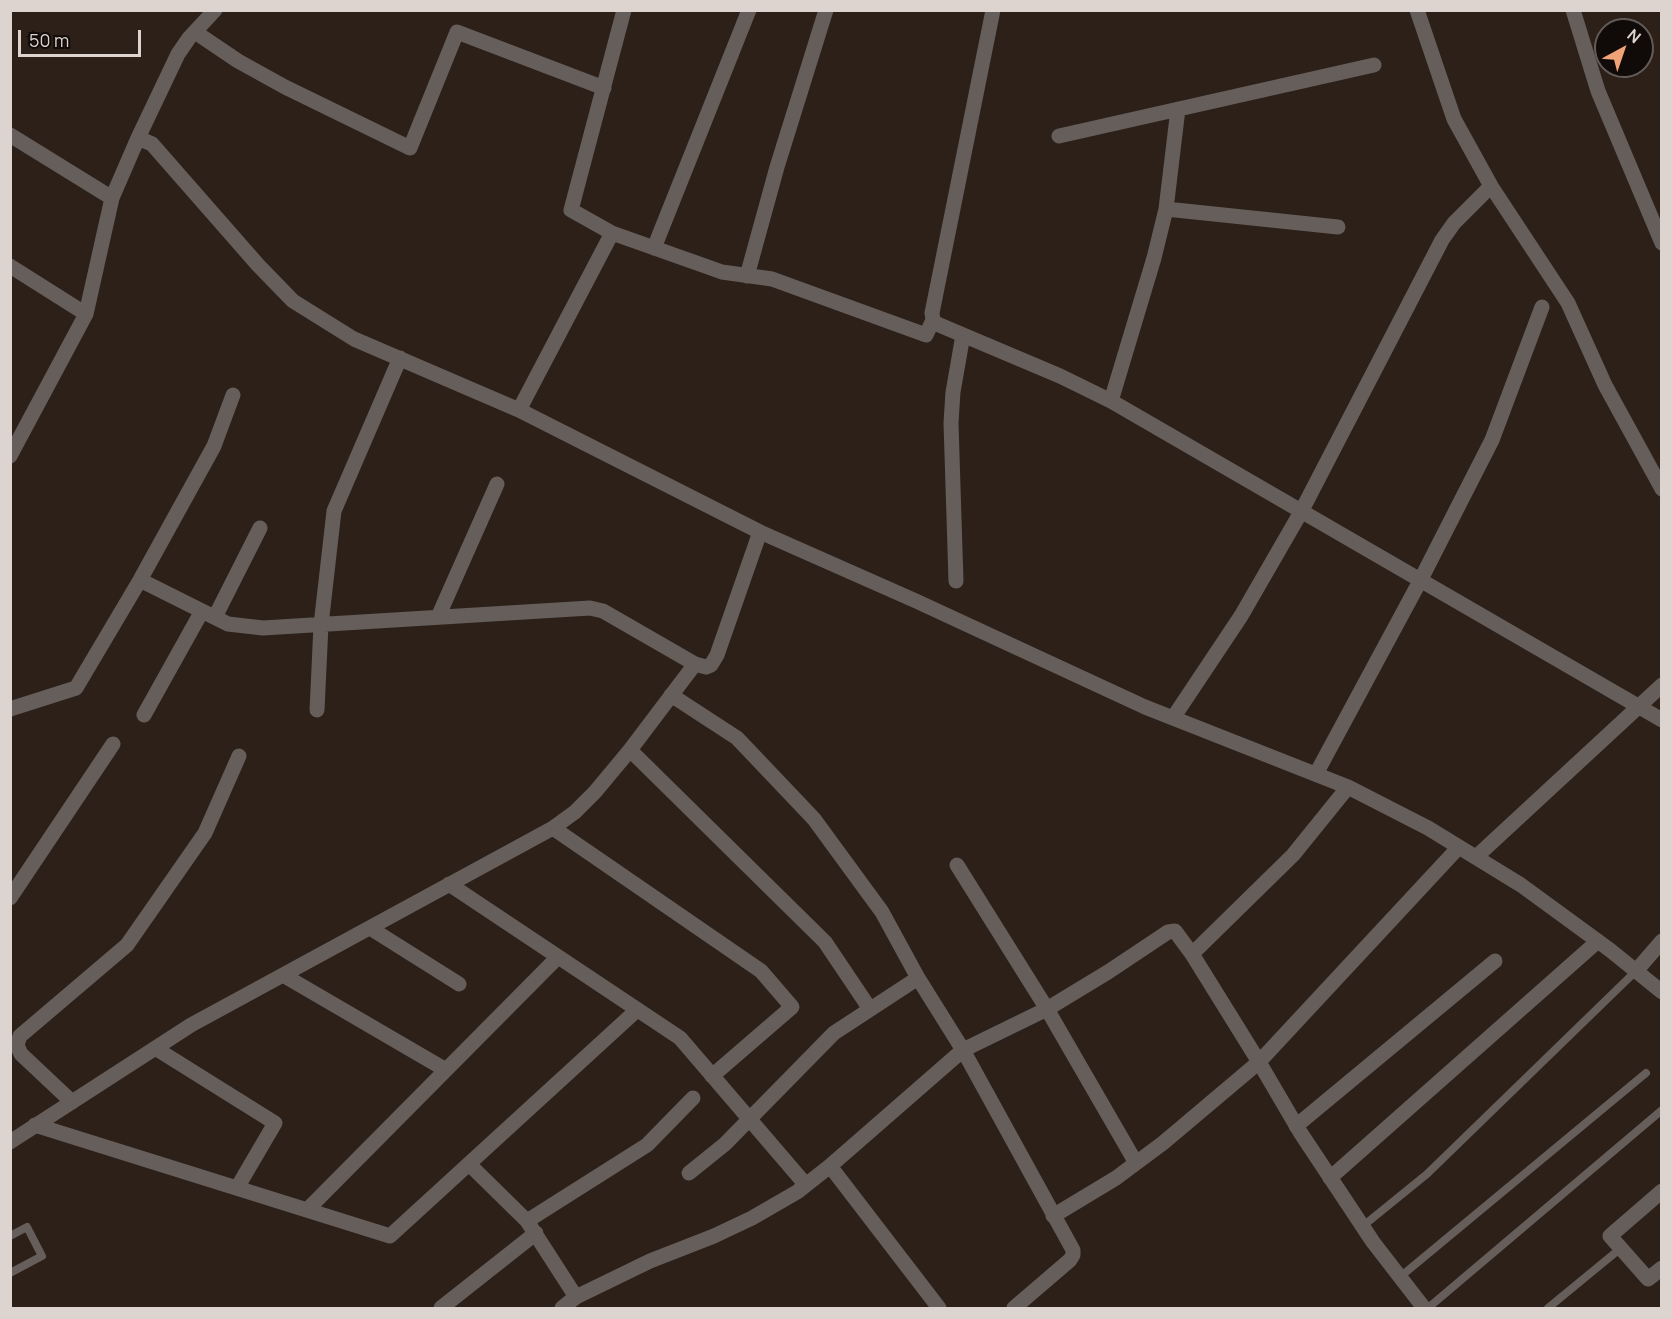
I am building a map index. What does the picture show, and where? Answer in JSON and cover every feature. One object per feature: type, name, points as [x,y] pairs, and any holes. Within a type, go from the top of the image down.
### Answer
[{"type":"street","points":[[13,446],[86,314],[112,198],[138,138],[178,54],[215,10]]},
{"type":"street","points":[[624,10],[571,210],[612,233],[722,272],[772,279],[926,335],[933,320],[932,313],[993,10]]},
{"type":"street","points":[[654,248],[749,10]]},
{"type":"street","points":[[747,276],[777,167],[826,10]]},
{"type":"street","points":[[1417,10],[1454,119],[1491,186],[1568,303],[1605,385],[1662,489]]},
{"type":"street","points":[[1573,10],[1598,91],[1662,243]]},
{"type":"street","points":[[195,32],[238,61],[285,87],[410,148],[457,32],[604,88]]},
{"type":"street","points":[[1059,136],[1374,64]]},
{"type":"street","points":[[1111,401],[1154,258],[1166,209],[1178,109]]},
{"type":"street","points":[[10,135],[112,198]]},
{"type":"street","points":[[138,138],[152,144],[258,265],[293,301],[354,339],[519,410],[760,532],[1145,707],[1348,787],[1428,828],[1521,885],[1598,940],[1662,992]]},
{"type":"street","points":[[1173,718],[1240,616],[1301,512],[1442,240],[1454,223],[1491,186]]},
{"type":"street","points":[[1166,209],[1338,227]]},
{"type":"street","points":[[519,410],[612,233]]},
{"type":"street","points":[[10,266],[86,314]]},
{"type":"street","points":[[1316,774],[1420,581],[1492,440],[1542,307]]},
{"type":"street","points":[[933,320],[937,324],[1111,401],[1662,720]]},
{"type":"street","points":[[956,581],[951,423],[953,392],[963,335]]},
{"type":"street","points":[[317,710],[321,625],[334,511],[400,358]]},
{"type":"street","points":[[10,709],[76,688],[140,580],[214,446],[233,395]]},
{"type":"street","points":[[438,618],[497,484]]},
{"type":"street","points":[[144,716],[260,528]]},
{"type":"street","points":[[140,580],[228,624],[263,628],[590,608],[603,611],[695,664],[706,667],[714,660],[760,532]]},
{"type":"street","points":[[10,1142],[191,1025],[553,828],[575,812],[630,750],[695,664]]},
{"type":"street","points":[[1476,857],[1662,685]]},
{"type":"street","points":[[671,695],[737,738],[814,819],[882,912],[918,978],[963,1050],[1073,1250],[1073,1255],[1014,1308]]},
{"type":"street","points":[[10,898],[113,744]]},
{"type":"street","points":[[630,750],[825,942],[870,1009]]},
{"type":"street","points":[[72,1102],[21,1054],[17,1045],[20,1036],[127,945],[205,833],[239,756]]},
{"type":"street","points":[[1192,954],[1293,855],[1348,787]]},
{"type":"street","points":[[553,828],[761,971],[792,1007],[712,1076]]},
{"type":"street","points":[[1053,1216],[1116,1178],[1163,1143],[1259,1062],[1459,847]]},
{"type":"street","points":[[957,865],[1047,1009],[1136,1163]]},
{"type":"street","points":[[449,884],[680,1038],[806,1185]]},
{"type":"street","points":[[370,928],[459,984]]},
{"type":"street","points":[[562,1308],[576,1297],[650,1261],[714,1236],[752,1218],[797,1192],[963,1050],[1047,1009],[1168,932],[1175,931],[1192,954],[1330,1178],[1400,1278],[1426,1308]]},
{"type":"street","points":[[1330,1178],[1598,940]]},
{"type":"street","points":[[1636,971],[1662,941]]},
{"type":"street","points":[[307,1210],[558,957]]},
{"type":"street","points":[[1296,1126],[1495,961]]},
{"type":"street","points":[[283,975],[446,1070]]},
{"type":"street","points":[[689,1173],[725,1144],[834,1033],[918,978]]},
{"type":"street","points":[[35,1125],[390,1236],[637,1010]]},
{"type":"street","points":[[155,1048],[275,1123],[237,1188]]},
{"type":"street","points":[[441,1308],[532,1227],[647,1145],[693,1098]]},
{"type":"street","points":[[469,1164],[532,1227],[576,1297]]},
{"type":"street","points":[[830,1166],[939,1308]]},
{"type":"street","points":[[1662,1191],[1610,1236],[1648,1279],[1662,1268]]},
{"type":"lane","points":[[1363,1226],[1427,1174],[1636,971]]},
{"type":"lane","points":[[1400,1278],[1646,1073]]},
{"type":"lane","points":[[1426,1308],[1662,1110]]},
{"type":"lane","points":[[10,1236],[27,1227],[42,1256],[10,1273]]},
{"type":"lane","points":[[1548,1308],[1621,1248]]}]
